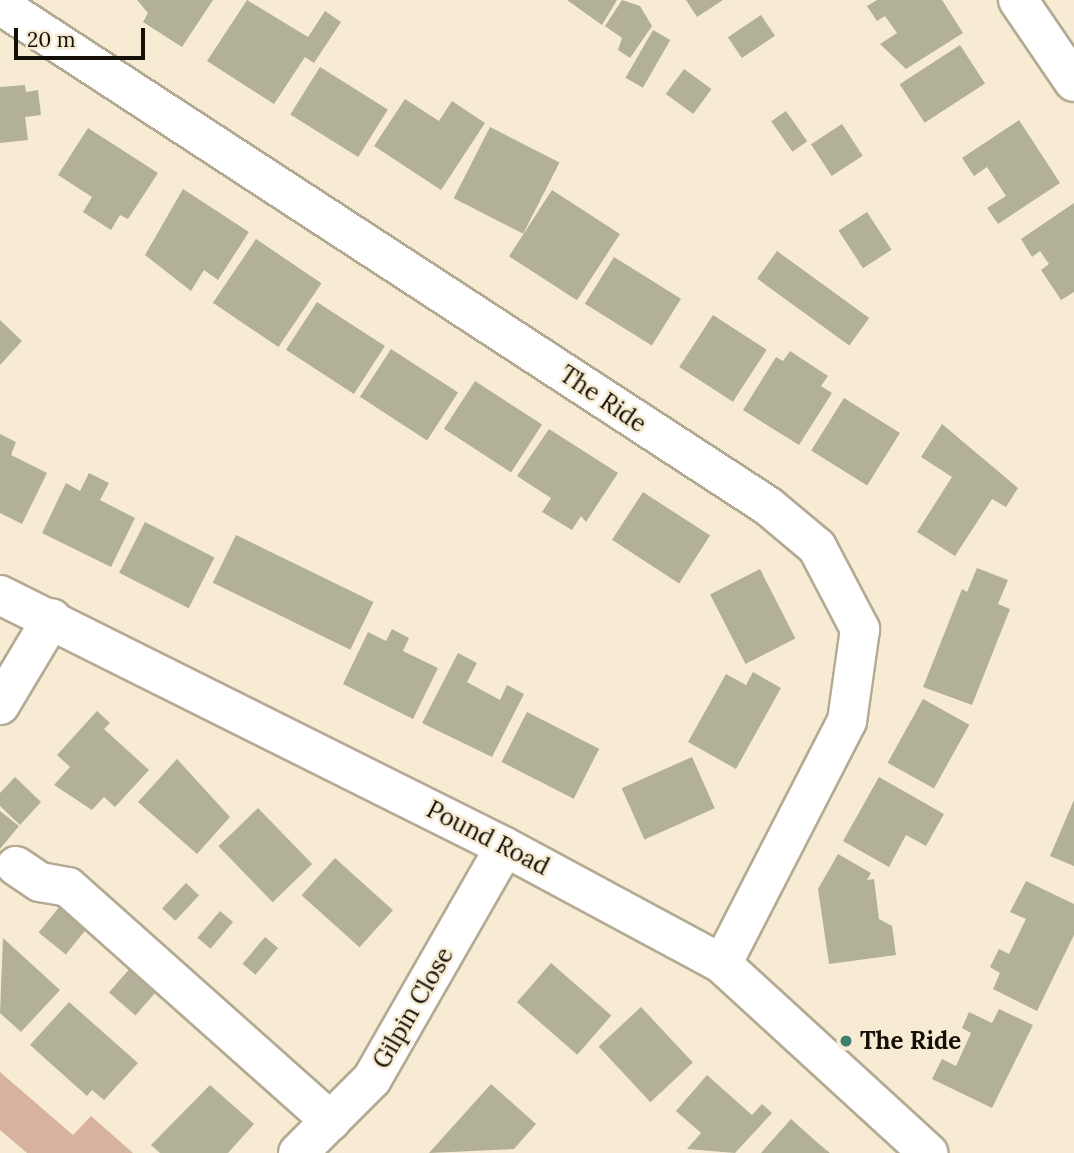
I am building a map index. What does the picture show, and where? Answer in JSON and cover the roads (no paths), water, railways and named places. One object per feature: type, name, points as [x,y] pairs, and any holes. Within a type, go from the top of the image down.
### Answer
[{"type":"street","points":[[1018,0],[1074,82]]},
{"type":"street","name":"The Ride","points":[[0,5],[768,506],[817,547],[860,629],[847,721],[722,964]]},
{"type":"street","name":"Pound Road","points":[[0,595],[52,618],[505,847],[722,964],[928,1153]]},
{"type":"street","points":[[0,705],[52,618]]},
{"type":"street","name":"Gilpin Close","points":[[298,1153],[372,1079],[505,847]]},
{"type":"street","points":[[16,866],[40,882],[68,887],[331,1121]]},
{"type":"place","name":"The Ride","points":[[846,1041]]}]
